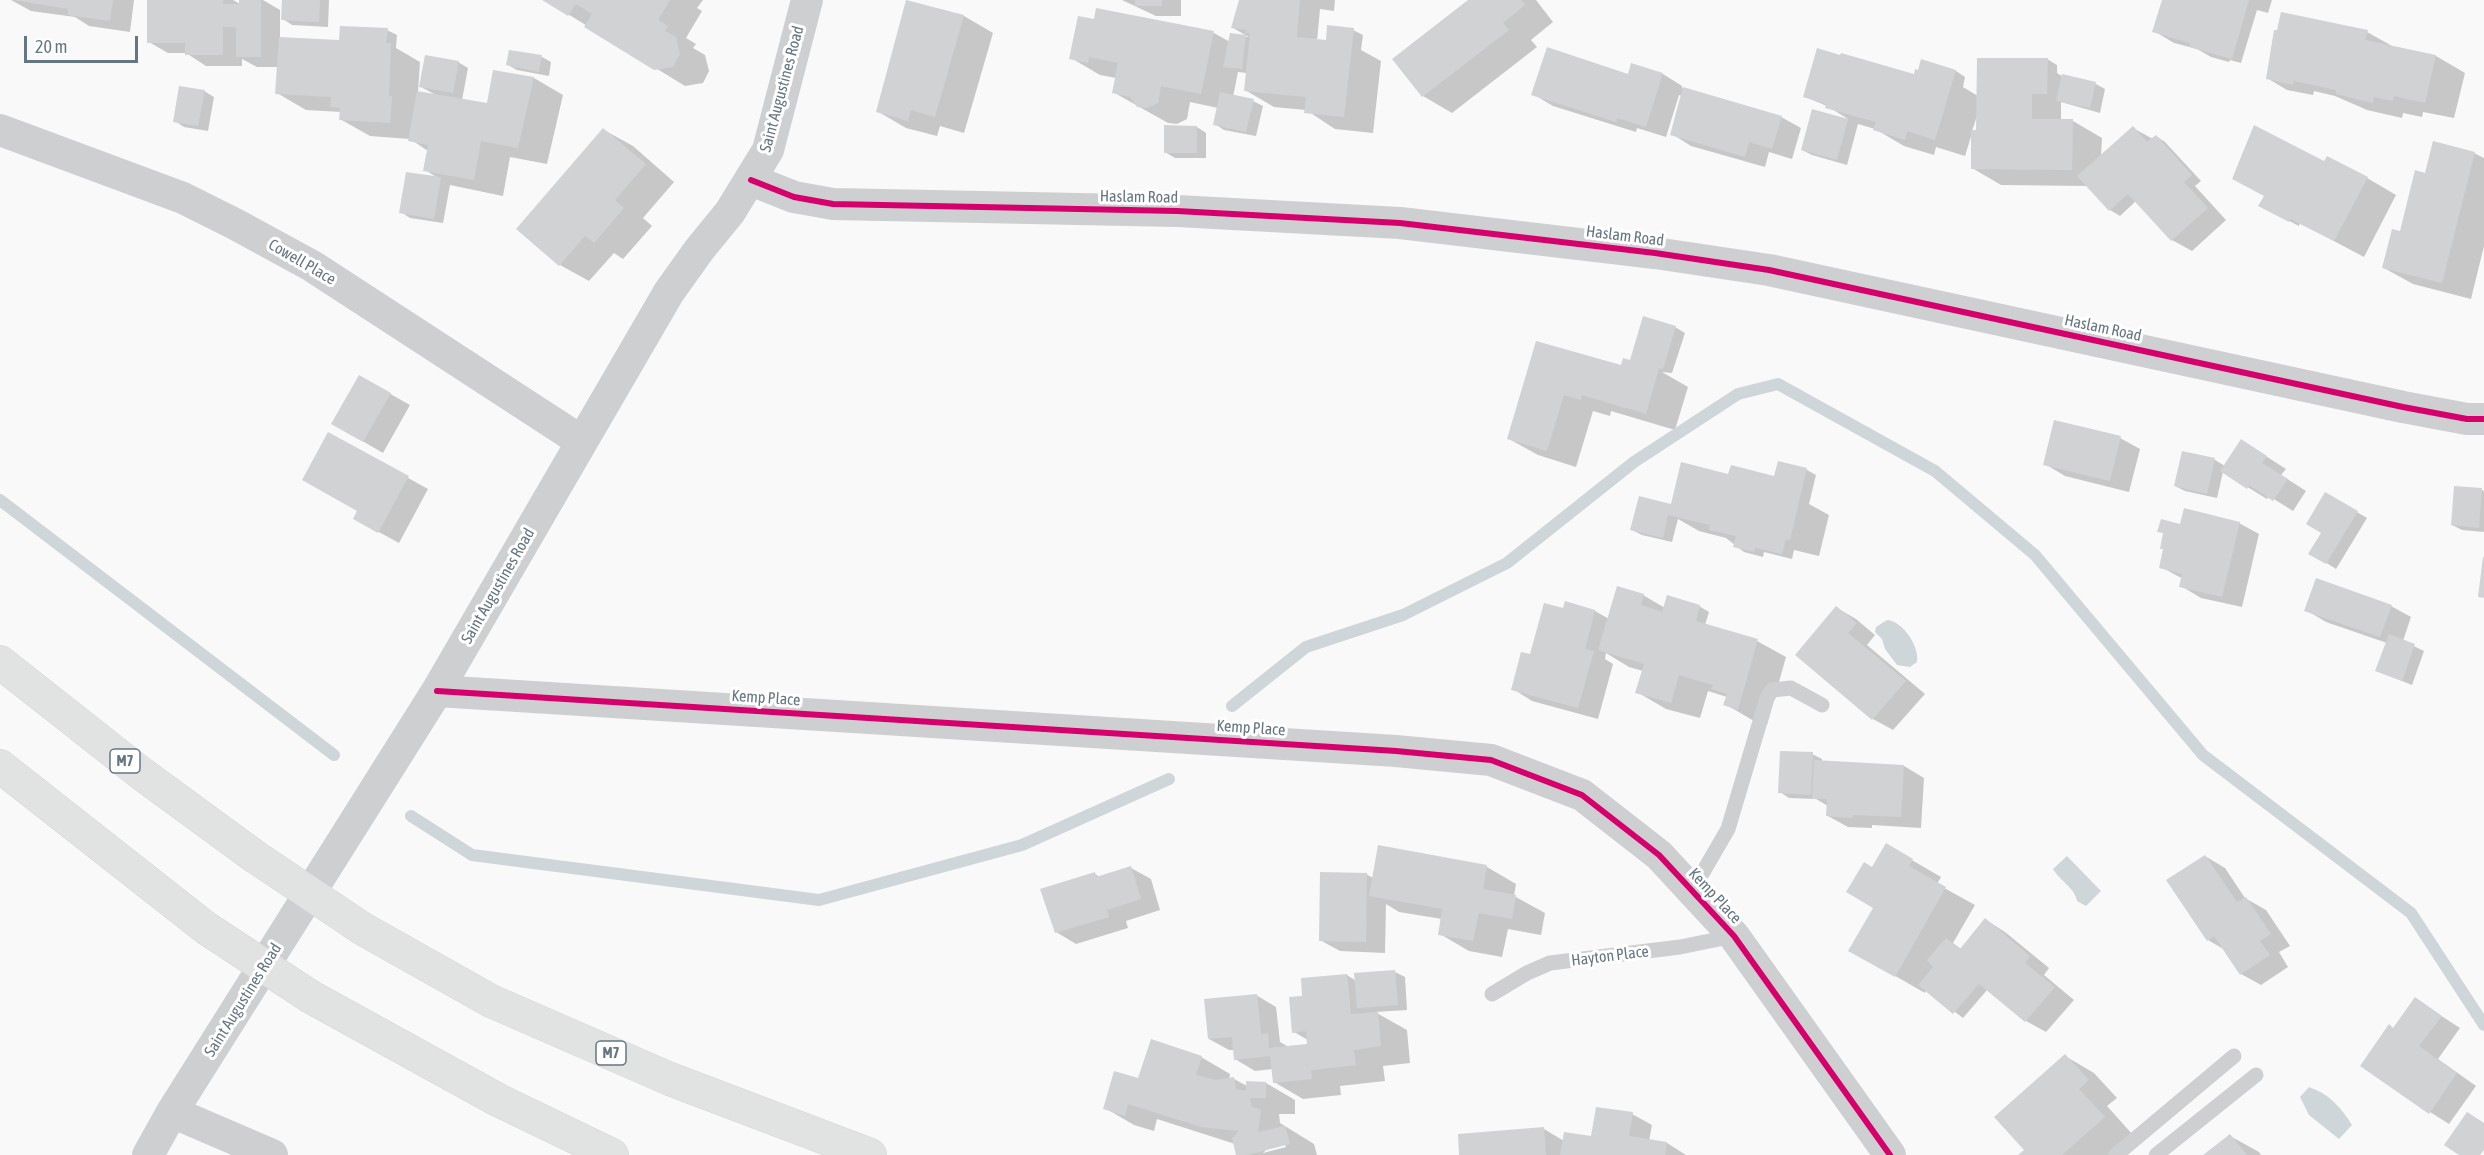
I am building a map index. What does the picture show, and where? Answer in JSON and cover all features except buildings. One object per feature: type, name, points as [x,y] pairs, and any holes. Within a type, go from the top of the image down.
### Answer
[{"type":"highway","name":"M7","points":[[0,662],[142,774],[254,856],[363,929],[490,1000],[670,1079],[870,1155]]},
{"type":"highway","points":[[0,766],[206,928],[311,997],[498,1100],[612,1155]]},
{"type":"street","name":"Saint Augustines Road","points":[[148,1155],[172,1112],[437,691],[669,292],[730,212],[751,180],[768,150],[807,0]]},
{"type":"street","name":"Cowell Place","points":[[0,130],[183,198],[235,224],[312,266],[581,441]]},
{"type":"street","name":"Haslam Road","points":[[751,180],[794,197],[833,204],[1177,211],[1400,223],[1655,253],[1770,270],[2403,407],[2467,419],[2484,419]]},
{"type":"street","name":"Kemp Place","points":[[437,691],[1396,751],[1491,760],[1582,795],[1659,855],[1734,936],[1890,1155]]},
{"type":"street","points":[[172,1112],[272,1155]]},
{"type":"lane","points":[[1692,891],[1728,829],[1767,698],[1772,690],[1791,688],[1821,705]]},
{"type":"lane","name":"Hayton Place","points":[[1492,994],[1527,973],[1550,963],[1669,949],[1734,936]]},
{"type":"lane","points":[[2116,1155],[2234,1056]]},
{"type":"lane","points":[[2156,1155],[2256,1075]]},
{"type":"shaded area","points":[[1887,620],[1899,625],[1913,642],[1917,662],[1910,667],[1897,665],[1885,649],[1882,639],[1875,632],[1876,627]]},
{"type":"shaded area","points":[[2067,856],[2101,891],[2086,906],[2077,901],[2073,892],[2053,869]]},
{"type":"shaded area","points":[[2309,1087],[2323,1093],[2334,1102],[2352,1125],[2339,1139],[2309,1115],[2300,1097]]},
{"type":"waterway","points":[[1232,706],[1306,647],[1403,615],[1507,563],[1634,462],[1738,394],[1778,384],[1935,471],[2035,555],[2203,755],[2411,913],[2484,1025]]},
{"type":"waterway","points":[[0,500],[334,755]]},
{"type":"waterway","points":[[411,816],[472,855],[819,900],[1022,845],[1169,779]]},
{"type":"cycle path","points":[[751,180],[794,197],[833,204],[1177,211],[1400,223],[1655,253],[1769,270],[2403,407],[2467,419],[2484,419]]},
{"type":"cycle path","points":[[437,691],[1396,751],[1491,760],[1582,795],[1659,855],[1734,936],[1890,1155]]}]
